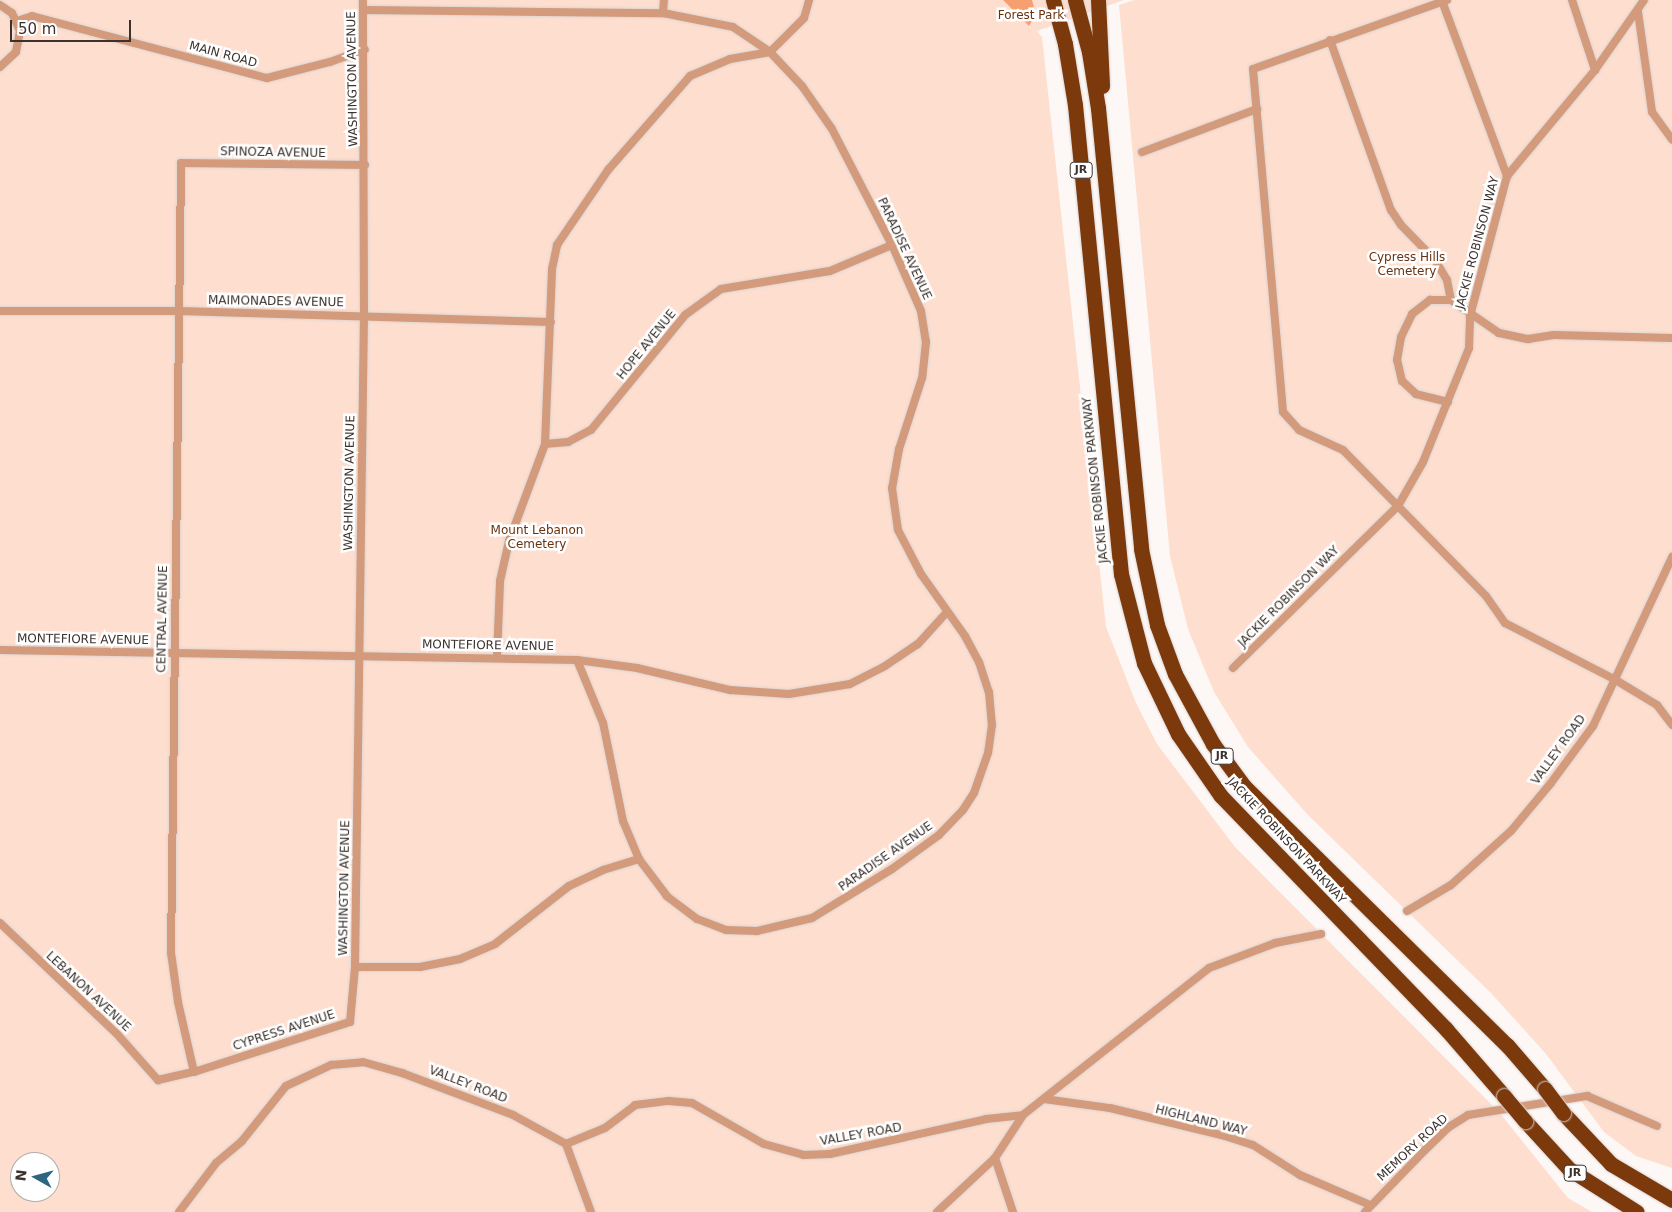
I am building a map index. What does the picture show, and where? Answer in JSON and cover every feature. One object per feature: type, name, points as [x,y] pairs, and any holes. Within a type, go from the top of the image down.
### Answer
[{"type":"highway","name":"JACKIE ROBINSON PARKWAY","points":[[1053,0],[1065,44],[1075,105],[1121,574],[1144,663],[1178,734],[1221,796],[1446,1029],[1525,1122],[1569,1169],[1637,1212]]},
{"type":"highway","name":"JACKIE ROBINSON PARKWAY","points":[[1075,0],[1089,52],[1101,140],[1145,575],[1157,625],[1182,690],[1213,744],[1244,786],[1494,1032],[1611,1164],[1672,1200]]},
{"type":"highway","points":[[1098,0],[1102,53],[1101,140]]},
{"type":"lane","name":"WASHINGTON AVENUE","points":[[355,967],[364,315],[365,49],[363,0]]},
{"type":"lane","points":[[663,13],[664,0]]},
{"type":"lane","points":[[497,657],[500,581],[509,541],[545,444],[552,269],[557,245],[608,170],[690,76],[730,58],[770,52],[804,18],[809,0]]},
{"type":"lane","points":[[1572,0],[1595,70]]},
{"type":"lane","name":"JACKIE ROBINSON WAY","points":[[1233,668],[1398,506],[1423,462],[1469,348],[1470,316],[1507,176],[1595,70],[1638,12],[1644,0]]},
{"type":"lane","points":[[1507,176],[1445,1],[1330,40],[1253,69],[1283,412],[1299,430],[1343,450],[1486,596],[1505,624],[1614,679],[1657,705],[1672,725]]},
{"type":"lane","points":[[0,4],[17,21],[20,31],[18,47],[9,61],[0,66]]},
{"type":"lane","name":"PARADISE AVENUE","points":[[364,10],[663,13],[733,28],[770,52],[802,86],[831,127],[892,246],[921,311],[926,342],[922,378],[899,449],[892,488],[898,530],[921,574],[978,662],[989,692],[992,725],[988,753],[974,793],[964,810],[939,836],[860,890],[812,918],[757,931],[726,930],[697,919],[667,896],[639,859],[623,821],[603,723],[577,660]]},
{"type":"lane","points":[[1638,12],[1652,112],[1672,140]]},
{"type":"lane","name":"MAIN ROAD","points":[[17,21],[32,16],[267,78],[330,62],[365,49]]},
{"type":"lane","points":[[1330,40],[1391,210],[1401,225],[1435,260],[1447,280],[1451,300],[1470,316],[1499,333],[1528,340],[1554,335],[1672,338]]},
{"type":"lane","points":[[1142,152],[1257,109]]},
{"type":"lane","name":"SPINOZA AVENUE","points":[[181,163],[365,165]]},
{"type":"lane","name":"CENTRAL AVENUE","points":[[181,163],[171,952],[178,1002],[194,1072]]},
{"type":"lane","name":"HOPE AVENUE","points":[[545,444],[568,442],[590,430],[685,315],[721,289],[824,272],[892,246]]},
{"type":"lane","points":[[1448,402],[1416,394],[1402,381],[1397,360],[1401,337],[1412,314],[1430,300],[1451,300]]},
{"type":"lane","name":"MAIMONADES AVENUE","points":[[0,311],[179,311],[551,322]]},
{"type":"lane","name":"VALLEY ROAD","points":[[1407,911],[1451,885],[1511,831],[1592,726],[1672,557]]},
{"type":"lane","name":"MONTEFIORE AVENUE","points":[[0,650],[497,657],[577,660],[637,668],[730,690],[788,694],[850,684],[885,666],[918,644],[947,612]]},
{"type":"lane","points":[[355,967],[420,967],[460,959],[495,944],[569,886],[603,870],[639,859]]},
{"type":"lane","name":"LEBANON AVENUE","points":[[0,923],[116,1034],[158,1080]]},
{"type":"lane","name":"VALLEY ROAD","points":[[179,1212],[216,1163],[249,1134],[286,1086],[331,1065],[363,1062],[402,1073],[513,1115],[556,1136],[566,1144],[605,1128],[635,1105],[669,1101],[692,1103],[764,1144],[804,1155],[863,1149],[986,1119],[1022,1115],[1209,968],[1275,943],[1321,934]]},
{"type":"lane","name":"CYPRESS AVENUE","points":[[158,1080],[194,1072],[350,1022],[355,967]]},
{"type":"lane","name":"MEMORY ROAD","points":[[1365,1212],[1449,1127],[1468,1115],[1534,1102],[1587,1096],[1657,1126]]},
{"type":"lane","name":"HIGHLAND WAY","points":[[1044,1099],[1110,1108],[1225,1136],[1253,1146],[1308,1179],[1370,1205]]},
{"type":"lane","points":[[937,1212],[995,1158],[1022,1115]]},
{"type":"lane","points":[[566,1144],[591,1212]]},
{"type":"lane","points":[[995,1158],[1013,1212]]},
{"type":"green space","name":"Mount Lebanon Cemetery","points":[[0,0],[1124,0],[1037,31],[1042,37],[1106,627],[1136,703],[1157,744],[1235,847],[1499,1112],[1568,1198],[1592,1212],[0,1212]]},
{"type":"green space","name":"Forest Park","points":[[1003,0],[1032,0],[1036,14],[1029,26]]},
{"type":"green space","name":"Cypress Hills Cemetery","points":[[1134,0],[1672,0],[1672,1168],[1636,1156],[1604,1132],[1546,1054],[1491,993],[1307,814],[1248,747],[1214,692],[1188,629],[1170,556],[1119,5]]}]
